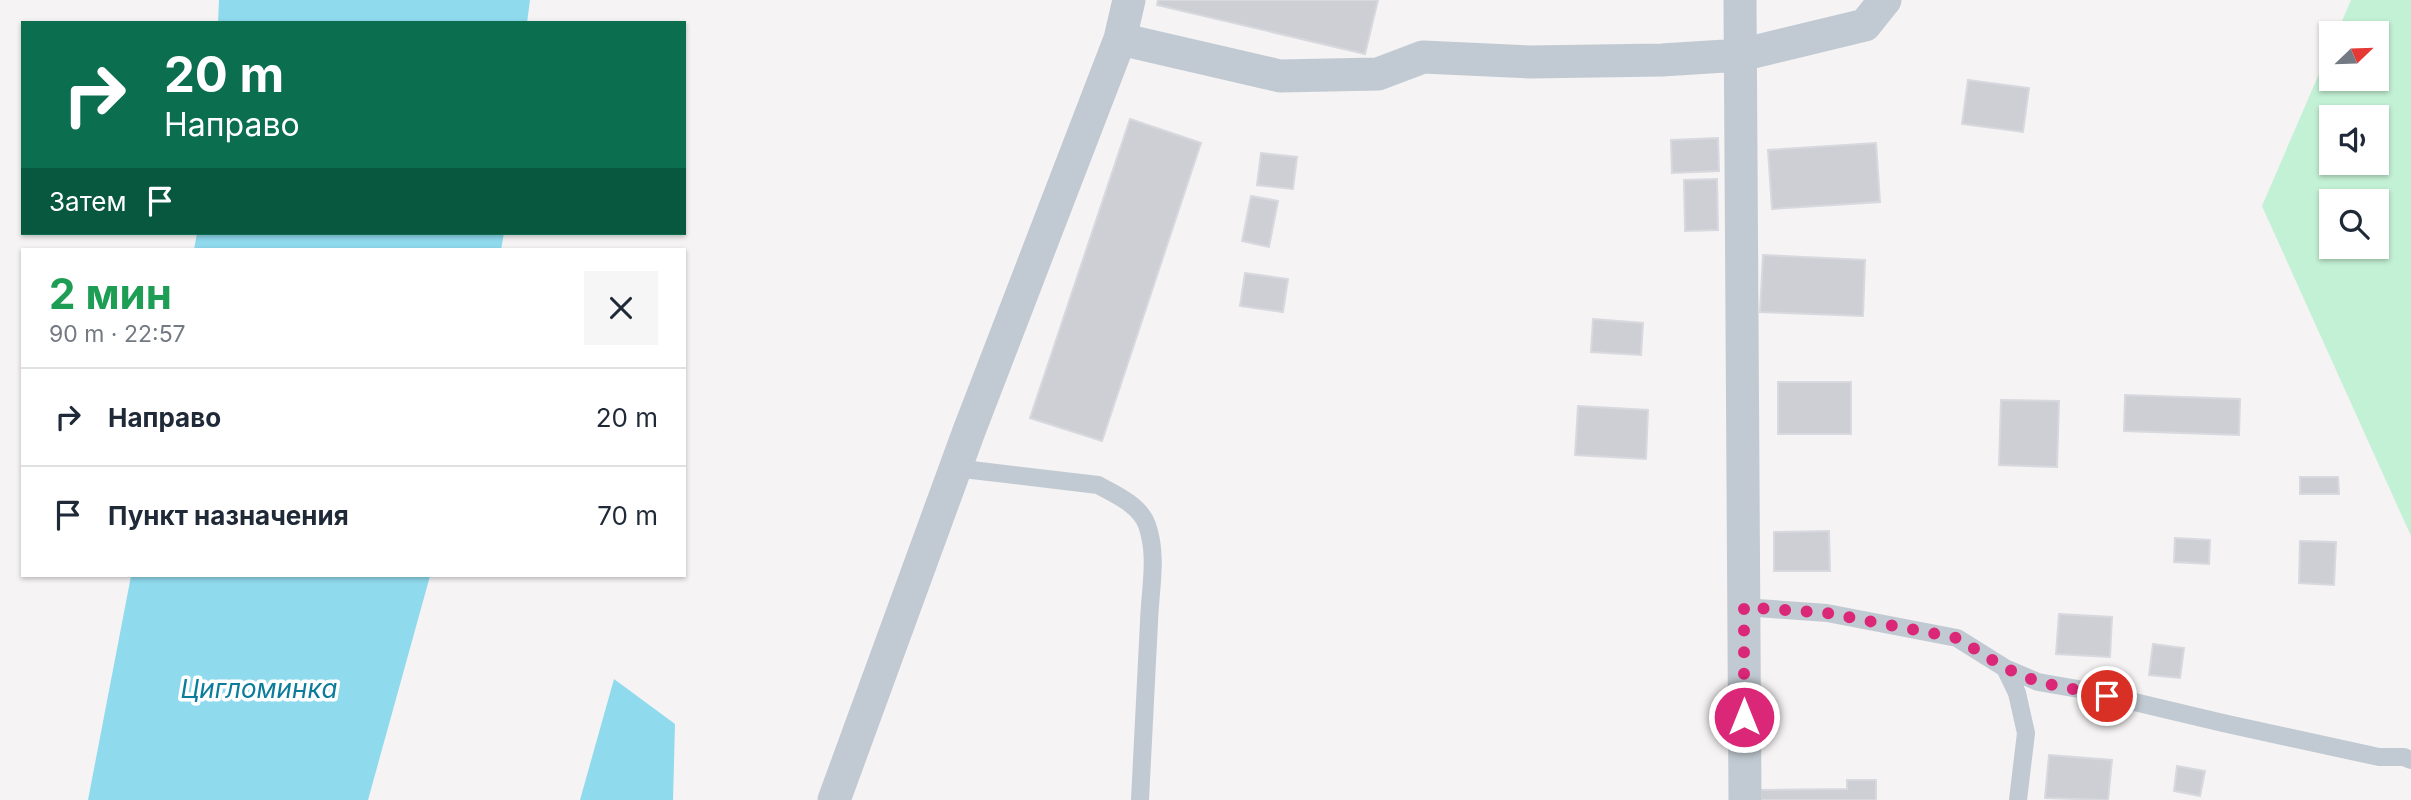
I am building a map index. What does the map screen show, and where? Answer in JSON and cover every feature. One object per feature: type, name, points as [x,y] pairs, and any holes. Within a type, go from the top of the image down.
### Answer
[{"type":"street","points":[[834,800],[955,468],[1120,38],[1129,0]]},
{"type":"street","points":[[1740,0],[1745,800]]},
{"type":"street","points":[[1120,38],[1280,76],[1378,74],[1423,57],[1530,62],[1662,60],[1741,55],[1866,25],[1885,0]]},
{"type":"lane","points":[[955,468],[1098,485],[1132,506],[1147,522],[1154,557],[1140,800]]},
{"type":"lane","points":[[1744,607],[1827,613],[1957,638],[2005,668],[2038,682],[2379,757],[2411,760]]},
{"type":"lane","points":[[2005,668],[2017,693],[2026,733],[2018,800]]},
{"type":"green space","points":[[2351,0],[2411,0],[2411,536],[2262,206],[2319,74],[2319,91],[2389,91],[2389,21],[2342,21]]},
{"type":"water","points":[[219,0],[530,0],[527,21],[218,21]]},
{"type":"water","points":[[197,235],[504,235],[501,248],[194,248]]},
{"type":"water","name":"Цигломинка","points":[[131,577],[430,577],[368,800],[88,800]]},
{"type":"water","points":[[614,679],[675,724],[673,800],[580,800]]},
{"type":"building","points":[[1158,0],[1378,0],[1365,54],[1157,5]]},
{"type":"building","points":[[1968,80],[2029,88],[2023,132],[1962,124]]},
{"type":"building","points":[[1130,119],[1201,143],[1102,441],[1030,418]]},
{"type":"building","points":[[1718,138],[1719,171],[1672,173],[1671,140]]},
{"type":"building","points":[[1876,143],[1880,202],[1772,209],[1768,150]]},
{"type":"building","points":[[1261,153],[1297,157],[1293,189],[1257,185]]},
{"type":"building","points":[[1717,179],[1718,230],[1685,231],[1684,180]]},
{"type":"building","points":[[1251,196],[1278,201],[1269,247],[1242,241]]},
{"type":"building","points":[[1763,255],[1865,260],[1863,316],[1760,312]]},
{"type":"building","points":[[1245,273],[1288,279],[1283,312],[1240,306]]},
{"type":"building","points":[[1593,319],[1643,323],[1641,355],[1591,352]]},
{"type":"building","points":[[1778,382],[1851,382],[1851,434],[1778,434]]},
{"type":"building","points":[[2125,395],[2240,399],[2239,435],[2124,431]]},
{"type":"building","points":[[2001,400],[2059,401],[2057,467],[1999,465]]},
{"type":"building","points":[[1578,406],[1648,410],[1646,459],[1575,455]]},
{"type":"building","points":[[2300,477],[2338,477],[2339,494],[2300,494]]},
{"type":"building","points":[[1829,531],[1830,571],[1774,571],[1774,532]]},
{"type":"building","points":[[2175,538],[2210,540],[2209,564],[2174,562]]},
{"type":"building","points":[[2300,541],[2336,542],[2334,585],[2299,583]]},
{"type":"building","points":[[2059,614],[2112,617],[2110,657],[2056,654]]},
{"type":"building","points":[[2153,644],[2184,648],[2180,678],[2149,675]]},
{"type":"building","points":[[2049,755],[2112,760],[2108,800],[2045,798]]},
{"type":"building","points":[[2177,766],[2205,771],[2200,796],[2174,791]]},
{"type":"building","points":[[1847,780],[1876,780],[1876,800],[1761,800],[1761,790],[1847,789]]},
{"type":"route","points":[[1744,717],[1744,607],[1827,613],[1957,638],[2005,668],[2038,682],[2107,696]]}]
